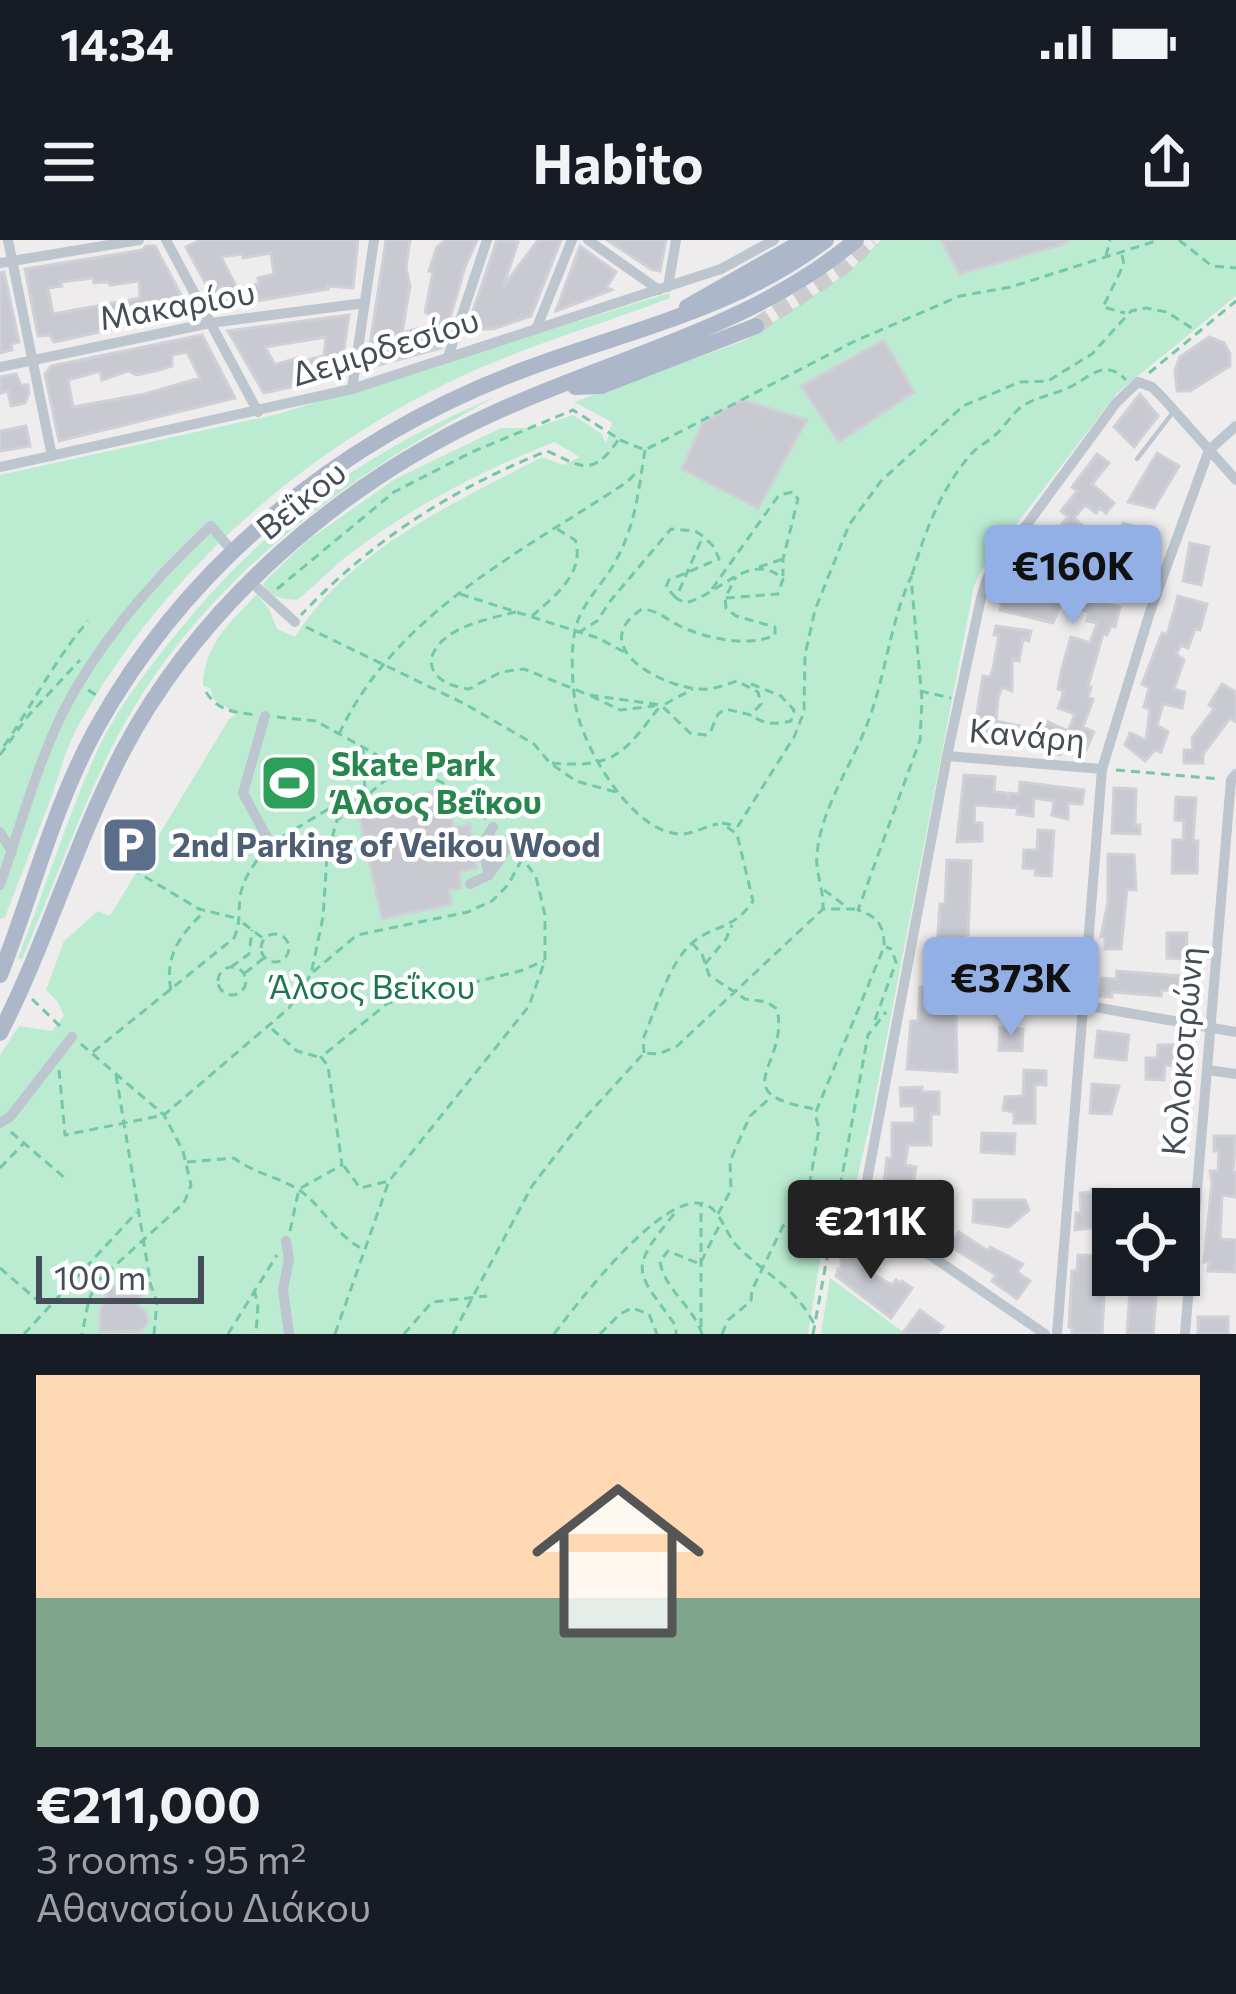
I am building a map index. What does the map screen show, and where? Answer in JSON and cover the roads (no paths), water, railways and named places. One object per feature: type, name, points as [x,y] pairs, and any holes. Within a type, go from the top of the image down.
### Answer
[{"type":"main road","points":[[659,322],[806,240]]},
{"type":"main road","name":"Βεΐκου","points":[[0,975],[95,731],[186,602],[298,491],[392,430],[472,390],[722,303],[826,240]]},
{"type":"main road","name":"Βεΐκου","points":[[0,1033],[124,749],[211,625],[320,517],[410,454],[556,387],[731,320],[803,280],[856,240]]},
{"type":"main road","points":[[556,387],[601,386],[756,326]]},
{"type":"main road","points":[[0,931],[22,915]]},
{"type":"street","points":[[8,240],[6,262],[52,456]]},
{"type":"street","points":[[6,262],[140,240]]},
{"type":"street","points":[[166,240],[258,412]]},
{"type":"street","points":[[352,389],[374,240]]},
{"type":"street","points":[[448,357],[488,240]]},
{"type":"street","points":[[537,327],[572,240]]},
{"type":"street","points":[[588,240],[663,289],[676,240]]},
{"type":"street","name":"Δεμιρδεσίου","points":[[0,467],[352,389],[663,289],[737,262],[771,241]]},
{"type":"street","name":"Μακαρίου","points":[[0,368],[210,323],[365,303]]},
{"type":"street","points":[[1045,1334],[874,1216],[863,1194],[959,700],[987,579],[1135,384],[1152,387],[1236,480]]},
{"type":"street","points":[[1057,1334],[1102,769],[1150,613],[1209,450],[1236,426]]},
{"type":"street","points":[[0,885],[65,709],[112,637],[177,558],[211,526],[233,552]]},
{"type":"street","points":[[251,582],[295,622]]},
{"type":"street","points":[[266,716],[243,793],[270,843]]},
{"type":"street","name":"Κανάρη","points":[[947,756],[1102,769]]},
{"type":"street","name":"Κολοκοτρώνη","points":[[1185,1334],[1234,777]]},
{"type":"street","points":[[489,875],[482,845],[493,826]]},
{"type":"street","points":[[0,832],[12,852]]},
{"type":"street","points":[[470,884],[489,875],[511,843]]},
{"type":"street","points":[[1083,1005],[1236,1032]]},
{"type":"street","points":[[0,1124],[72,1037]]},
{"type":"street","points":[[1208,1070],[1236,1074]]},
{"type":"street","points":[[286,1241],[289,1259],[283,1290],[289,1334]]},
{"type":"lane","points":[[1137,459],[1174,411]]},
{"type":"tunnel","points":[[756,326],[841,269],[872,240]]},
{"type":"place","name":"Skate Park Άλσος Βεΐκου","points":[[289,783]]},
{"type":"place","name":"2nd Parking of Veikou Wood","points":[[130,845]]},
{"type":"park label","name":"Άλσος Βεΐκου","points":[[372,987]]}]
